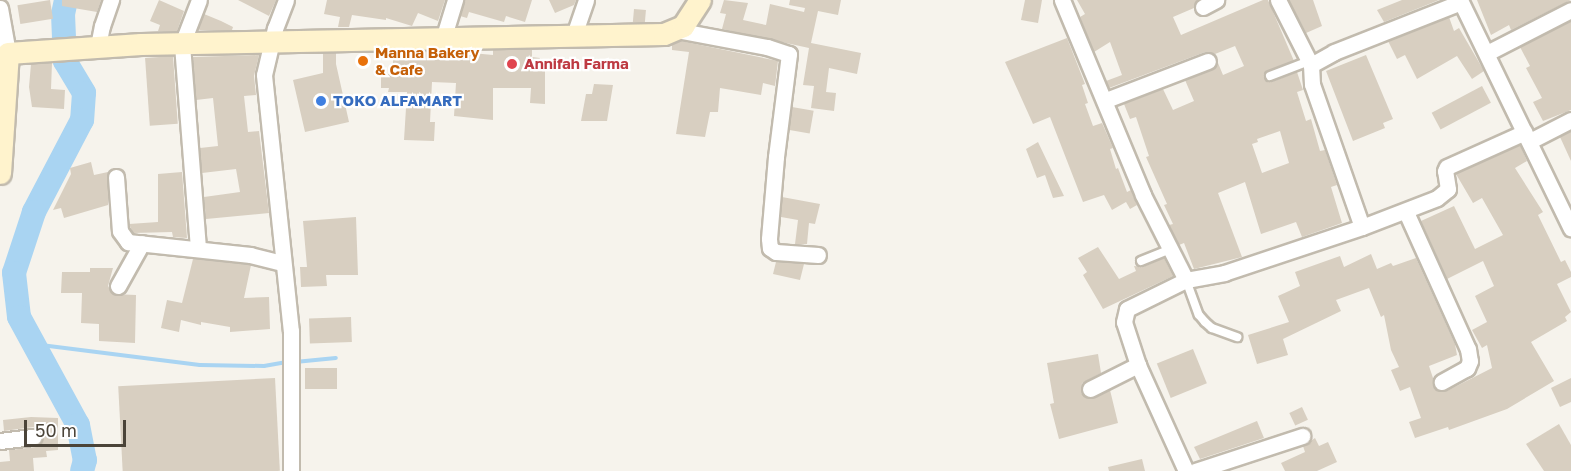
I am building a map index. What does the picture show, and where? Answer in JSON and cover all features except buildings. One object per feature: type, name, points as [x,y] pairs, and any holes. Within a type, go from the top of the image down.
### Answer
[{"type":"street","points":[[90,47],[102,26],[111,0]]},
{"type":"street","points":[[198,248],[182,44],[199,0]]},
{"type":"street","points":[[286,0],[270,43],[264,75],[292,362],[291,471]]},
{"type":"street","points":[[444,36],[455,0]]},
{"type":"street","points":[[574,35],[586,0]]},
{"type":"street","points":[[676,30],[691,16],[699,0]]},
{"type":"street","points":[[1062,0],[1106,100],[1143,195],[1186,280]]},
{"type":"street","points":[[1278,0],[1310,63],[1315,93],[1362,227]]},
{"type":"street","points":[[1310,63],[1461,1],[1571,229]]},
{"type":"street","points":[[0,8],[8,53],[0,173]]},
{"type":"street","points":[[1487,54],[1571,10]]},
{"type":"street","points":[[8,53],[90,47],[444,36],[643,35],[676,30],[767,47],[789,54],[776,157],[770,248],[776,252],[818,255]]},
{"type":"street","points":[[1106,100],[1208,61]]},
{"type":"street","points":[[1186,471],[1138,364],[1124,322],[1125,312],[1133,304],[1186,280],[1224,273],[1406,212],[1447,192],[1447,167],[1571,120]]},
{"type":"street","points":[[116,177],[121,235],[132,243],[198,248],[250,255],[283,263]]},
{"type":"street","points":[[1406,212],[1468,349],[1470,361],[1467,368],[1442,382]]},
{"type":"street","points":[[118,286],[142,243]]},
{"type":"street","points":[[1090,389],[1138,364]]},
{"type":"street","points":[[1195,471],[1302,436]]},
{"type":"street","points":[[0,441],[33,437]]},
{"type":"lane","points":[[1270,76],[1310,63]]},
{"type":"lane","points":[[1141,261],[1170,249]]},
{"type":"lane","points":[[1186,280],[1199,315],[1204,322],[1212,328],[1237,337]]},
{"type":"waterway","points":[[66,0],[63,14],[65,61],[84,93],[82,120],[34,212],[14,273],[19,317],[78,425],[85,460],[82,471]]},
{"type":"waterway","points":[[33,344],[200,365],[264,366],[287,362]]},
{"type":"waterway","points":[[295,362],[336,358]]},
{"type":"place","name":"Manna Bakery & Cafe","points":[[363,61]]},
{"type":"place","name":"Annifah Farma","points":[[512,64]]},
{"type":"place","name":"TOKO ALFAMART","points":[[321,101]]}]
